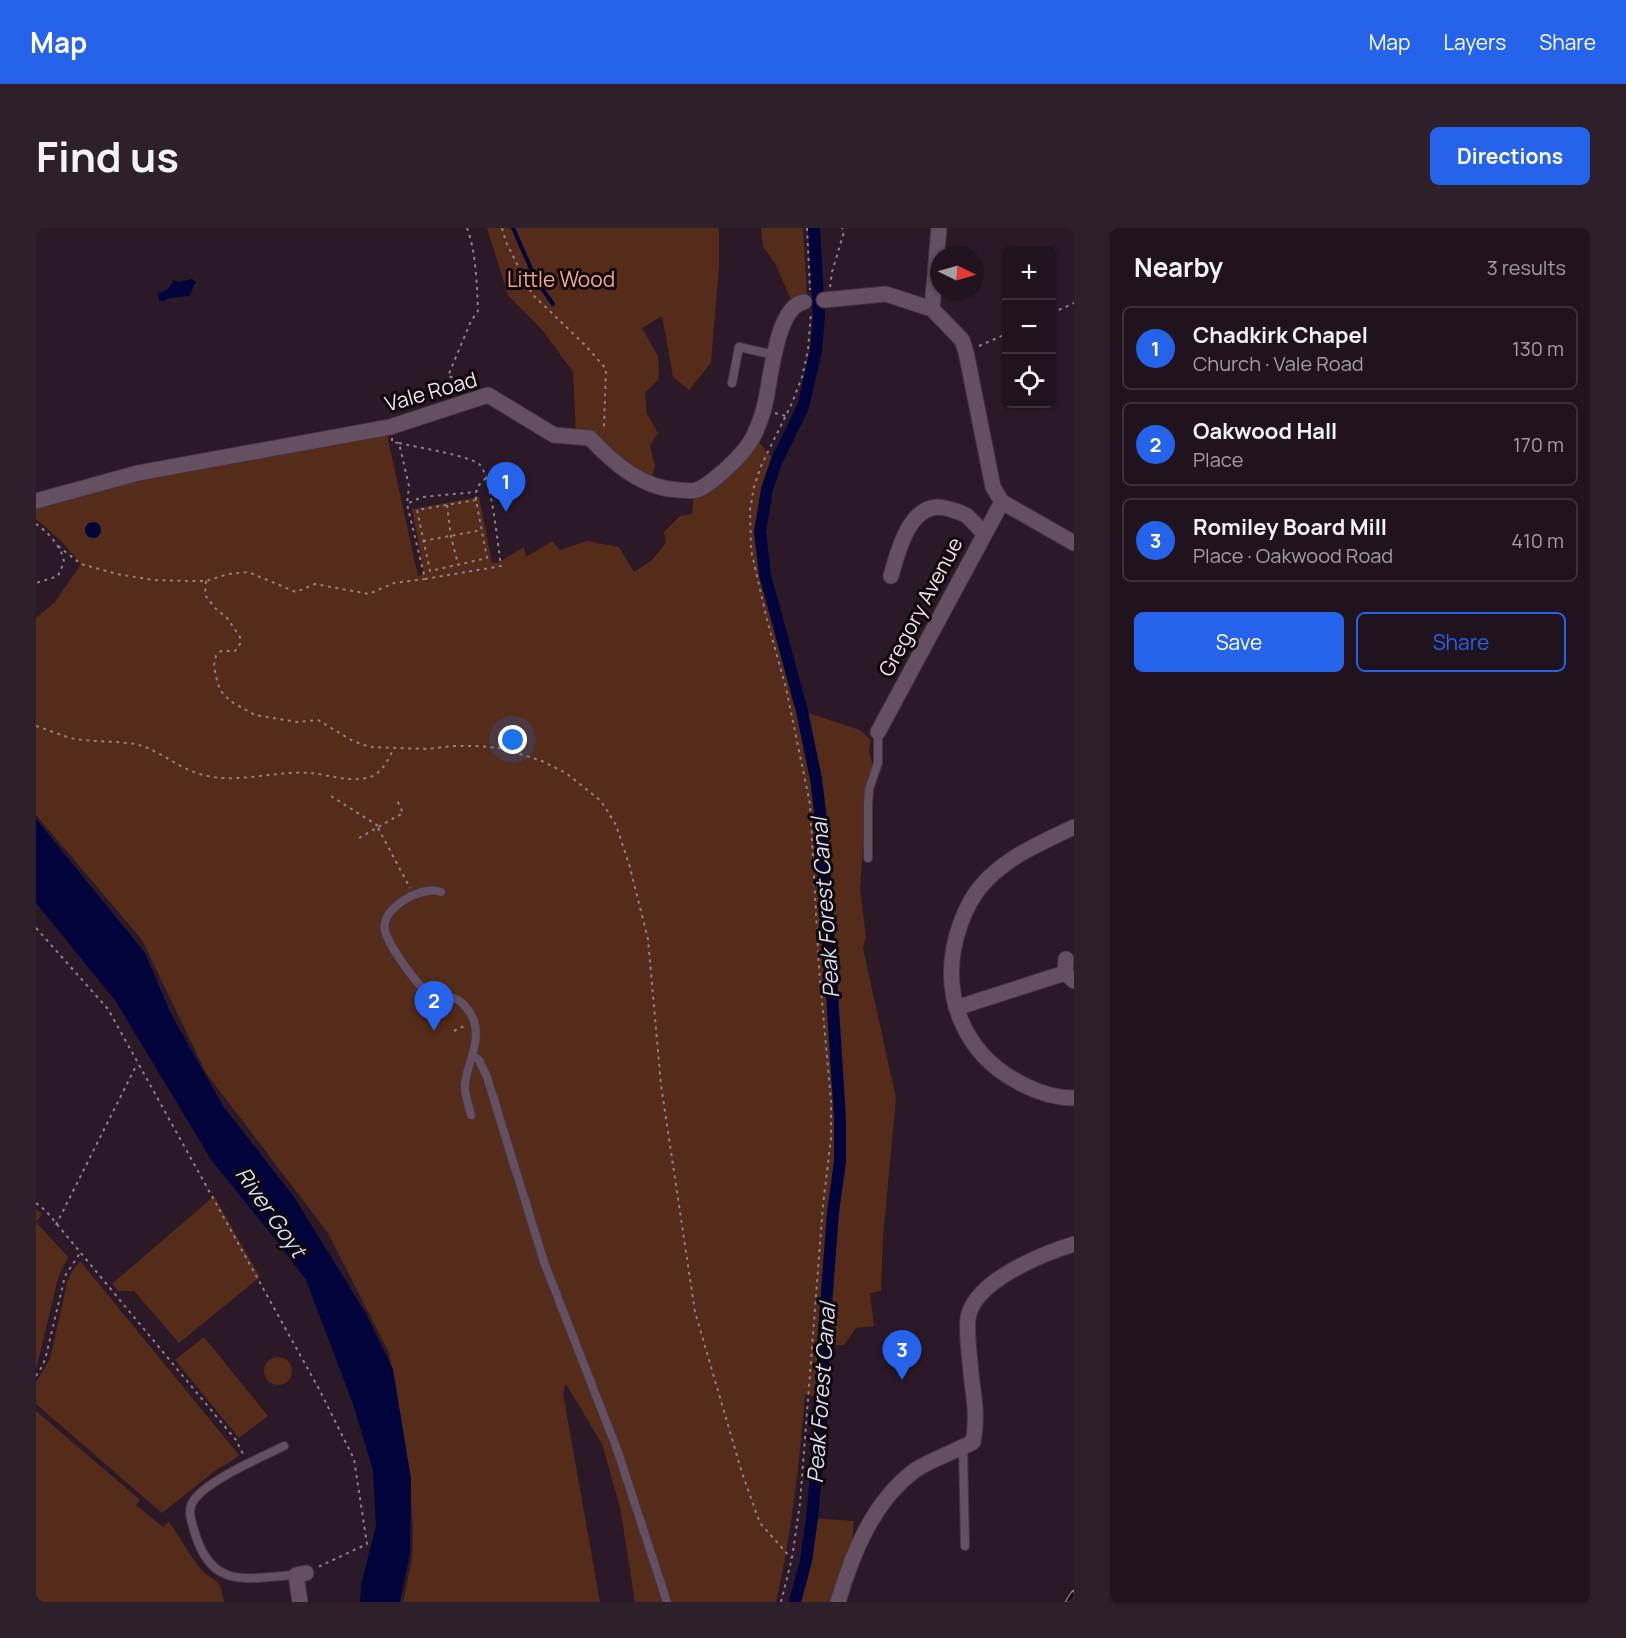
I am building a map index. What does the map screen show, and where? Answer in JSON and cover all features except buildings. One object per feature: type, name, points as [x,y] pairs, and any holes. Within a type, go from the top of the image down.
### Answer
[{"type":"street","points":[[932,309],[939,228]]},
{"type":"street","points":[[816,300],[886,294],[932,309],[962,340],[993,487],[1002,502],[1074,543]]},
{"type":"street","name":"Vale Road","points":[[36,501],[138,473],[390,427],[488,395],[554,435],[590,438],[625,470],[650,484],[672,490],[694,491],[721,474],[737,459],[754,435],[764,409],[775,355],[788,312],[799,303],[816,300]]},
{"type":"street","name":"Gregory Avenue","points":[[878,732],[1002,502]]},
{"type":"street","points":[[891,576],[905,534],[915,518],[930,508],[945,507],[966,515],[984,533]]},
{"type":"street","points":[[1074,827],[1008,861],[981,885],[970,902],[957,934],[953,957],[956,1008],[972,1041],[987,1060],[1013,1080],[1034,1090],[1074,1098]]},
{"type":"street","points":[[956,1008],[1068,971]]},
{"type":"street","points":[[838,1602],[851,1559],[869,1525],[892,1491],[915,1470],[973,1442],[976,1424],[968,1317],[978,1296],[1000,1277],[1055,1250],[1074,1244]]},
{"type":"street","points":[[300,1602],[301,1574]]},
{"type":"lane","points":[[732,383],[739,347],[775,355]]},
{"type":"lane","points":[[868,858],[869,789],[878,763],[878,732]]},
{"type":"lane","points":[[441,892],[429,889],[396,906],[388,914],[384,923],[385,932],[412,977],[432,996],[459,1000],[466,1006],[474,1021],[476,1038],[464,1089],[471,1115]]},
{"type":"lane","points":[[473,1056],[479,1060],[487,1077],[544,1262],[618,1452],[667,1602]]},
{"type":"lane","points":[[284,1446],[205,1487],[193,1500],[190,1517],[197,1542],[210,1565],[232,1578],[301,1574]]},
{"type":"lane","points":[[963,1447],[965,1546]]},
{"type":"path","points":[[467,228],[473,254],[478,311],[471,321],[448,376],[475,384],[477,387]]},
{"type":"path","points":[[502,228],[506,243],[532,294],[586,346],[606,369],[604,426]]},
{"type":"path","points":[[781,1602],[792,1558],[800,1503],[823,1205],[831,1138],[831,1101],[819,968],[810,804],[786,688],[767,620],[752,550],[750,510],[761,466],[792,403],[802,377],[808,350],[816,300],[807,228]]},
{"type":"path","points":[[816,300],[831,272],[844,232],[842,228]]},
{"type":"path","points":[[1056,311],[1074,303]]},
{"type":"path","points":[[966,352],[1002,336]]},
{"type":"path","points":[[36,524],[43,528],[58,546],[81,564],[117,574],[153,580],[206,581],[228,574],[248,572],[297,592],[315,584],[369,594],[394,583],[501,566],[487,477],[480,464],[468,459],[392,442],[390,427]]},
{"type":"path","points":[[399,443],[409,486],[407,504],[424,579]]},
{"type":"path","points":[[476,500],[417,510],[430,571],[486,558],[476,492],[487,477]]},
{"type":"path","points":[[407,504],[422,497],[476,492]]},
{"type":"path","points":[[447,505],[451,537],[458,564]]},
{"type":"path","points":[[423,541],[482,530]]},
{"type":"path","points":[[36,583],[58,576],[62,571],[64,562],[58,546]]},
{"type":"path","points":[[206,581],[205,595],[214,608],[227,618],[240,637],[240,644],[235,651],[221,651],[216,656],[214,665],[220,690],[230,701],[255,715],[297,722],[318,720],[353,741],[370,747],[427,749],[475,746],[501,748],[542,761],[566,773],[601,801],[616,825],[629,864],[648,939],[661,1085],[695,1312],[742,1473],[760,1523],[792,1558]]},
{"type":"path","points":[[36,726],[75,738],[136,744],[158,752],[179,766],[199,774],[234,778],[282,773],[310,773],[355,780],[372,776],[387,764],[394,748]]},
{"type":"path","points":[[331,796],[379,827],[414,896]]},
{"type":"path","points":[[359,838],[403,813],[396,798]]},
{"type":"path","points":[[36,928],[108,1009],[319,1389],[354,1459],[367,1544],[301,1574]]},
{"type":"path","points":[[454,1031],[474,1021]]},
{"type":"path","points":[[56,1225],[138,1062]]},
{"type":"path","points":[[36,1203],[236,1440],[249,1464]]},
{"type":"path","points":[[36,1376],[43,1365],[65,1276],[80,1253]]},
{"type":"green space","name":"Little Wood","points":[[487,228],[719,228],[719,267],[711,363],[689,390],[673,377],[662,316],[642,328],[658,356],[659,379],[645,393],[647,414],[658,433],[650,446],[655,466],[650,484],[576,437],[573,372],[543,331],[508,295]]},
{"type":"green space","points":[[761,228],[803,228],[807,296],[792,302],[775,263],[763,247]]},
{"type":"green space","points":[[387,435],[418,576],[424,574],[412,509],[479,497],[492,563],[499,562],[524,547],[526,557],[552,541],[560,550],[587,541],[619,547],[634,572],[651,561],[666,543],[664,532],[680,516],[692,514],[694,491],[754,435],[768,454],[777,460],[767,489],[760,532],[761,551],[777,623],[802,711],[860,730],[871,740],[869,752],[874,770],[867,782],[860,890],[866,936],[863,948],[896,1098],[883,1237],[881,1291],[870,1293],[874,1326],[856,1328],[844,1345],[823,1345],[823,1397],[805,1395],[794,1499],[776,1602],[635,1602],[620,1507],[602,1444],[566,1384],[563,1393],[600,1602],[403,1602],[412,1559],[413,1531],[409,1468],[389,1353],[328,1233],[206,1073],[142,940],[36,815],[36,618],[55,602],[81,564],[61,541],[36,519],[36,505],[170,472]]},
{"type":"green space","points":[[214,1196],[260,1277],[179,1343],[134,1291],[118,1291],[112,1284]]},
{"type":"green space","points":[[36,1209],[42,1214],[36,1222]]},
{"type":"green space","points":[[36,1222],[68,1257],[59,1275],[36,1369]]},
{"type":"green space","points":[[80,1261],[239,1455],[162,1513],[36,1404],[36,1382],[50,1359],[67,1283],[72,1271]]},
{"type":"green space","points":[[204,1337],[268,1416],[239,1438],[175,1360]]},
{"type":"green space","points":[[278,1357],[288,1361],[292,1371],[288,1381],[278,1385],[268,1381],[264,1371],[268,1361]]},
{"type":"green space","points":[[36,1411],[140,1500],[136,1505],[163,1527],[169,1522],[198,1566],[218,1583],[224,1602],[36,1602]]},
{"type":"green space","points":[[812,1518],[854,1521],[851,1559],[838,1602],[795,1602],[806,1561]]},
{"type":"water","points":[[192,279],[196,282],[189,296],[159,300],[158,294],[168,289],[174,280],[178,282]]},
{"type":"water","points":[[90,522],[96,522],[101,530],[99,536],[90,538],[85,533],[85,527]]},
{"type":"water","name":"River Goyt","points":[[36,819],[145,953],[171,1014],[223,1106],[294,1197],[365,1312],[393,1369],[411,1479],[410,1553],[400,1602],[360,1602],[361,1585],[376,1526],[373,1470],[353,1404],[306,1280],[212,1161],[115,1000],[36,903]]},
{"type":"waterway","points":[[513,228],[536,280],[553,304]]},
{"type":"waterway","name":"Peak Forest Canal","points":[[795,1602],[806,1561],[812,1518],[823,1397],[823,1345],[833,1212],[840,1162],[840,1119],[821,820],[816,779],[802,711],[765,575],[760,532],[767,489],[777,460],[803,407],[816,351],[819,316],[814,228]]},
{"type":"railway","points":[[1068,1602],[1074,1593]]},
{"type":"place","name":"Chadkirk Chapel","points":[[506,512]]},
{"type":"place","name":"Oakwood Hall","points":[[434,1031]]},
{"type":"place","name":"Romiley Board Mill","points":[[902,1380]]}]
